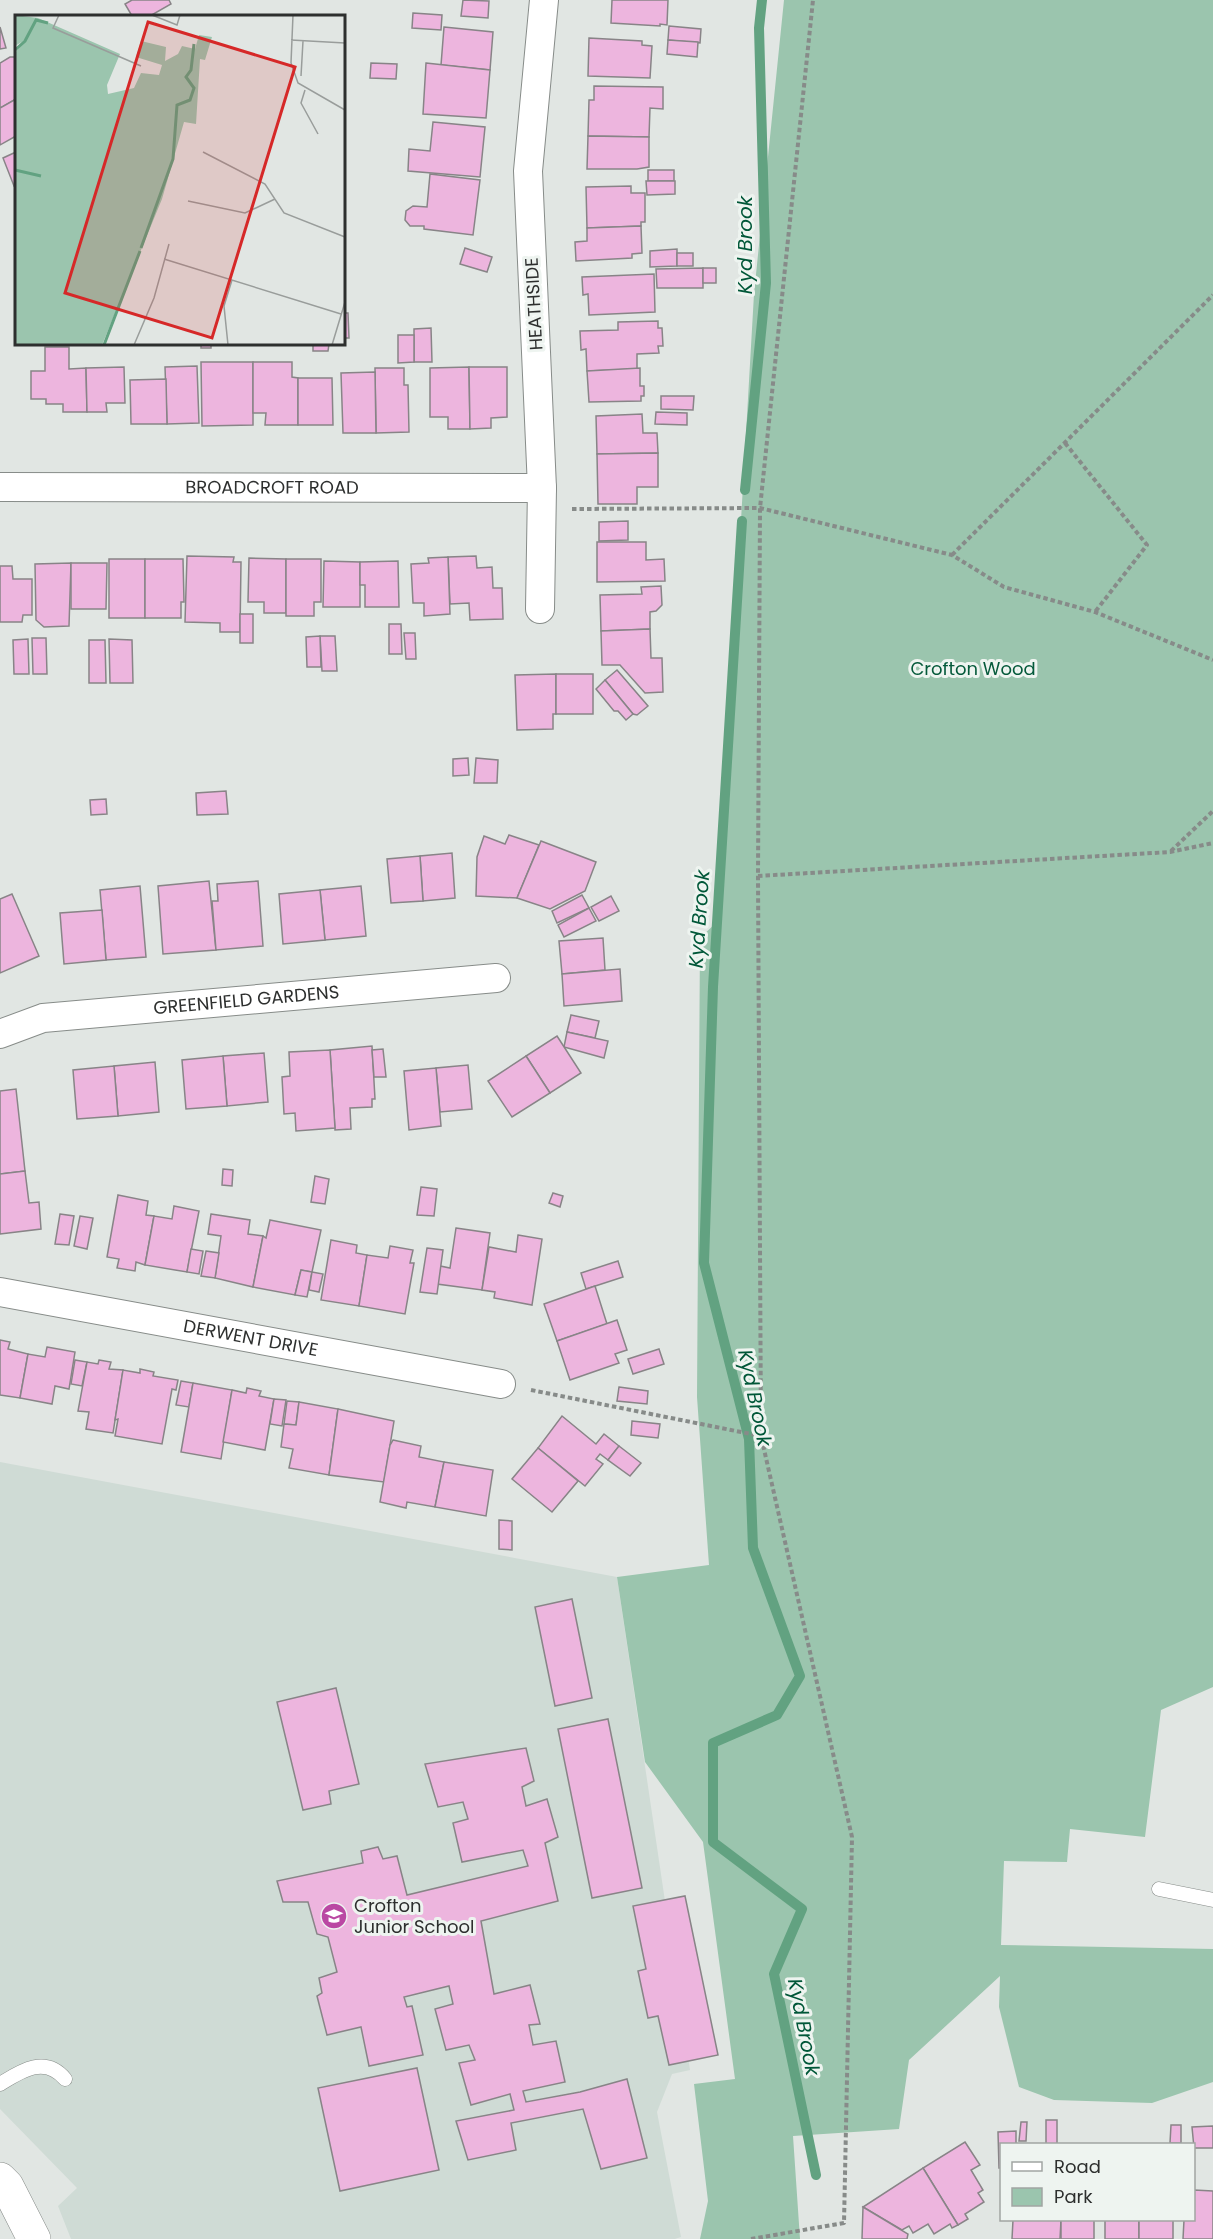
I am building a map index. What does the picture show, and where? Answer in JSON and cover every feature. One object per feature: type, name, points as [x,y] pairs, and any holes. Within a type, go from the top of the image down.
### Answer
[{"type":"street","name":"HEATHSIDE","points":[[540,609],[542,498],[528,171],[544,0]]},
{"type":"street","name":"BROADCROFT ROAD","points":[[0,487],[542,498]]},
{"type":"street","name":"GREENFIELD GARDENS","points":[[0,1034],[43,1018],[496,978]]},
{"type":"street","name":"DERWENT DRIVE","points":[[0,1292],[501,1384]]},
{"type":"street","points":[[0,2179],[7,2187],[34,2239]]},
{"type":"lane","points":[[1159,1889],[1213,1900]]},
{"type":"lane","points":[[0,2084],[30,2068],[45,2066],[58,2070],[65,2079]]},
{"type":"path","points":[[751,2239],[844,2223],[852,1837],[761,1436],[758,876],[760,508],[813,0]]},
{"type":"path","points":[[952,555],[1213,295]]},
{"type":"path","points":[[1065,443],[1148,545],[1095,612]]},
{"type":"path","points":[[542,498],[760,508],[952,555],[1004,587],[1095,612],[1213,660]]},
{"type":"path","points":[[1170,852],[1213,811]]},
{"type":"path","points":[[758,876],[1170,852],[1213,843]]},
{"type":"path","points":[[501,1384],[761,1436]]},
{"type":"shaded area","name":"Crofton Junior School","points":[[0,1462],[617,1577],[690,2070],[672,2074],[657,2112],[681,2237],[675,2239],[71,2239],[58,2206],[77,2188],[0,2109]]},
{"type":"green space","name":"Crofton Wood","points":[[784,0],[1213,0],[1213,1687],[1161,1710],[1145,1837],[1070,1829],[1067,1862],[1004,1861],[1001,1945],[1213,1949],[1213,2082],[1152,2103],[1054,2100],[1019,2087],[999,2007],[1000,1976],[909,2060],[899,2129],[793,2136],[800,2239],[700,2239],[708,2201],[694,2084],[735,2079],[703,1842],[645,1762],[617,1577],[709,1565],[697,1397],[700,938],[718,921],[754,294]]},
{"type":"building","points":[[132,0],[169,0],[171,4],[152,15],[131,15],[125,4]]},
{"type":"building","points":[[463,0],[489,1],[488,18],[461,16]]},
{"type":"building","points":[[612,0],[668,0],[667,25],[611,23]]},
{"type":"building","points":[[413,13],[442,15],[441,30],[412,28]]},
{"type":"building","points":[[669,26],[701,29],[700,43],[668,40]]},
{"type":"building","points":[[0,27],[6,48],[0,49]]},
{"type":"building","points":[[444,27],[493,32],[490,70],[441,65]]},
{"type":"building","points":[[589,38],[642,41],[642,45],[652,46],[650,78],[588,76]]},
{"type":"building","points":[[668,40],[698,42],[697,57],[667,54]]},
{"type":"building","points":[[10,57],[15,57],[15,100],[0,108],[0,63]]},
{"type":"building","points":[[371,63],[397,64],[396,79],[370,78]]},
{"type":"building","points":[[426,63],[490,70],[486,118],[423,114]]},
{"type":"building","points":[[594,86],[663,87],[663,109],[650,108],[649,137],[588,136],[589,100],[594,100]]},
{"type":"building","points":[[15,100],[15,137],[0,145],[0,108]]},
{"type":"building","points":[[433,122],[485,127],[480,177],[408,171],[409,149],[430,151]]},
{"type":"building","points":[[588,136],[649,137],[649,167],[587,169]]},
{"type":"building","points":[[15,152],[14,186],[3,158]]},
{"type":"building","points":[[648,170],[674,170],[674,181],[648,181]]},
{"type":"building","points":[[430,174],[480,180],[473,235],[424,229],[424,226],[410,226],[405,220],[406,211],[413,206],[427,207]]},
{"type":"building","points":[[646,181],[675,181],[675,194],[647,195]]},
{"type":"building","points":[[631,186],[631,193],[645,193],[645,222],[641,222],[641,226],[587,228],[586,187]]},
{"type":"building","points":[[641,226],[642,253],[632,254],[632,258],[576,261],[575,242],[587,241],[587,228]]},
{"type":"building","points":[[465,248],[492,257],[487,272],[460,264]]},
{"type":"building","points":[[677,249],[677,266],[650,267],[650,251]]},
{"type":"building","points":[[677,253],[693,253],[693,266],[677,266]]},
{"type":"building","points":[[703,268],[703,288],[657,288],[656,269]]},
{"type":"building","points":[[703,268],[716,268],[716,283],[703,283]]},
{"type":"building","points":[[654,274],[655,312],[589,315],[588,294],[583,295],[582,277]]},
{"type":"building","points":[[345,313],[348,313],[349,338],[345,338]]},
{"type":"building","points":[[658,321],[658,328],[662,328],[663,346],[658,346],[659,353],[637,354],[637,369],[587,371],[586,349],[581,350],[580,331],[618,330],[618,322]]},
{"type":"building","points":[[431,328],[432,362],[414,362],[414,329]]},
{"type":"building","points":[[398,335],[414,335],[414,362],[398,363]]},
{"type":"building","points":[[201,345],[211,345],[211,348],[201,348]]},
{"type":"building","points":[[313,345],[329,345],[328,351],[313,351]]},
{"type":"building","points":[[45,347],[69,347],[69,369],[86,368],[87,412],[63,412],[63,404],[46,404],[46,399],[31,399],[31,371],[45,371]]},
{"type":"building","points":[[201,362],[253,362],[253,425],[202,426]]},
{"type":"building","points":[[253,362],[292,362],[292,377],[298,378],[298,425],[265,425],[266,413],[253,413]]},
{"type":"building","points":[[197,366],[199,423],[167,424],[165,367]]},
{"type":"building","points":[[124,367],[125,403],[106,403],[107,412],[87,412],[86,368]]},
{"type":"building","points":[[469,367],[470,429],[448,429],[448,417],[430,417],[430,368]]},
{"type":"building","points":[[469,367],[507,367],[507,417],[491,418],[491,428],[470,429]]},
{"type":"building","points":[[375,368],[404,368],[404,385],[408,385],[409,432],[376,433]]},
{"type":"building","points":[[640,368],[640,386],[644,386],[644,396],[641,396],[641,401],[589,402],[587,371]]},
{"type":"building","points":[[375,372],[376,433],[343,433],[341,373]]},
{"type":"building","points":[[298,378],[332,378],[333,425],[298,425]]},
{"type":"building","points":[[166,379],[167,424],[131,424],[130,380]]},
{"type":"building","points":[[661,396],[694,396],[693,410],[661,409]]},
{"type":"building","points":[[656,412],[687,413],[687,425],[655,424]]},
{"type":"building","points":[[642,414],[643,433],[657,433],[658,453],[597,454],[596,416]]},
{"type":"building","points":[[658,453],[658,487],[637,487],[637,504],[598,504],[597,454]]},
{"type":"building","points":[[628,521],[628,540],[599,541],[599,522]]},
{"type":"building","points":[[597,542],[646,542],[646,560],[664,559],[665,581],[597,582]]},
{"type":"building","points":[[187,556],[234,557],[233,562],[241,562],[240,632],[220,632],[220,623],[185,622]]},
{"type":"building","points":[[476,556],[477,568],[492,567],[493,588],[502,588],[503,619],[470,620],[469,603],[450,604],[448,557]]},
{"type":"building","points":[[448,557],[450,614],[424,616],[424,603],[413,603],[411,564],[429,563],[428,558]]},
{"type":"building","points":[[249,558],[286,559],[286,613],[264,613],[264,602],[248,602]]},
{"type":"building","points":[[109,559],[145,559],[145,618],[109,618]]},
{"type":"building","points":[[145,559],[183,559],[184,602],[181,602],[181,618],[145,618]]},
{"type":"building","points":[[286,559],[321,559],[321,602],[314,602],[314,616],[286,616]]},
{"type":"building","points":[[324,561],[360,562],[360,607],[323,607]]},
{"type":"building","points":[[398,561],[399,607],[365,607],[365,585],[360,585],[360,562]]},
{"type":"building","points":[[71,563],[69,626],[44,627],[36,620],[35,564]]},
{"type":"building","points":[[71,563],[107,563],[106,609],[71,609]]},
{"type":"building","points":[[0,566],[12,566],[13,579],[32,579],[32,615],[23,615],[22,622],[0,622]]},
{"type":"building","points":[[661,586],[662,605],[656,611],[650,612],[650,629],[601,631],[600,595],[642,594],[641,587]]},
{"type":"building","points":[[240,614],[253,614],[253,643],[240,643]]},
{"type":"building","points":[[389,624],[401,624],[402,654],[389,654]]},
{"type":"building","points":[[650,629],[651,658],[662,658],[663,692],[645,693],[620,665],[602,665],[601,631]]},
{"type":"building","points":[[404,633],[415,633],[416,659],[406,659]]},
{"type":"building","points":[[320,636],[335,636],[337,671],[322,671]]},
{"type":"building","points":[[320,636],[321,667],[307,667],[306,637]]},
{"type":"building","points":[[32,638],[46,638],[47,674],[33,674]]},
{"type":"building","points":[[28,639],[29,674],[14,674],[13,640]]},
{"type":"building","points":[[109,639],[132,640],[133,683],[110,683]]},
{"type":"building","points":[[89,640],[105,640],[106,683],[89,683]]},
{"type":"building","points":[[617,670],[648,706],[637,715],[633,714],[605,680]]},
{"type":"building","points":[[556,674],[556,714],[553,714],[553,729],[517,730],[515,675]]},
{"type":"building","points":[[556,674],[593,674],[593,714],[556,714]]},
{"type":"building","points":[[605,680],[633,714],[626,720],[618,711],[614,711],[596,689]]},
{"type":"building","points":[[468,758],[469,775],[453,776],[453,759]]},
{"type":"building","points":[[476,758],[498,760],[497,783],[474,783]]},
{"type":"building","points":[[226,791],[228,814],[197,815],[196,793]]},
{"type":"building","points":[[106,799],[107,814],[91,815],[90,800]]},
{"type":"building","points":[[509,835],[539,845],[517,898],[476,896],[477,857],[484,836],[505,844]]},
{"type":"building","points":[[541,841],[596,862],[585,891],[550,909],[517,898]]},
{"type":"building","points":[[452,853],[455,898],[423,901],[420,856]]},
{"type":"building","points":[[420,856],[423,901],[391,903],[387,859]]},
{"type":"building","points":[[209,881],[216,950],[163,954],[158,886]]},
{"type":"building","points":[[258,881],[263,946],[216,950],[212,901],[218,901],[217,884]]},
{"type":"building","points":[[140,886],[146,957],[106,960],[100,890]]},
{"type":"building","points":[[361,886],[366,936],[325,940],[320,890]]},
{"type":"building","points":[[320,890],[325,940],[283,944],[279,894]]},
{"type":"building","points":[[12,894],[39,956],[0,973],[0,899]]},
{"type":"building","points":[[582,895],[589,908],[557,923],[552,911]]},
{"type":"building","points":[[611,896],[619,911],[599,921],[591,907]]},
{"type":"building","points":[[589,908],[596,921],[564,937],[558,925]]},
{"type":"building","points":[[102,910],[106,960],[64,964],[60,913]]},
{"type":"building","points":[[603,938],[605,970],[562,974],[559,941]]},
{"type":"building","points":[[620,969],[622,1001],[564,1006],[562,974]]},
{"type":"building","points":[[571,1015],[599,1021],[595,1038],[567,1032]]},
{"type":"building","points":[[567,1032],[608,1041],[604,1058],[564,1047]]},
{"type":"building","points":[[557,1036],[581,1073],[550,1093],[526,1056]]},
{"type":"building","points":[[372,1046],[375,1099],[372,1099],[372,1107],[350,1108],[351,1129],[335,1130],[330,1050]]},
{"type":"building","points":[[383,1049],[386,1077],[374,1077],[372,1050]]},
{"type":"building","points":[[330,1050],[335,1128],[296,1131],[295,1113],[284,1114],[282,1077],[290,1076],[289,1052]]},
{"type":"building","points":[[264,1053],[268,1102],[227,1106],[223,1056]]},
{"type":"building","points":[[223,1056],[227,1106],[186,1109],[182,1060]]},
{"type":"building","points":[[526,1056],[550,1093],[512,1117],[488,1081]]},
{"type":"building","points":[[155,1062],[159,1112],[118,1116],[114,1066]]},
{"type":"building","points":[[468,1065],[472,1109],[440,1112],[436,1068]]},
{"type":"building","points":[[114,1066],[118,1116],[77,1119],[73,1070]]},
{"type":"building","points":[[436,1068],[441,1126],[409,1130],[404,1071]]},
{"type":"building","points":[[16,1089],[25,1171],[0,1174],[0,1091]]},
{"type":"building","points":[[223,1169],[233,1170],[232,1186],[222,1185]]},
{"type":"building","points":[[25,1171],[29,1203],[39,1202],[41,1229],[0,1234],[0,1174]]},
{"type":"building","points":[[315,1176],[329,1179],[325,1204],[311,1202]]},
{"type":"building","points":[[421,1187],[437,1189],[434,1216],[417,1215]]},
{"type":"building","points":[[553,1193],[563,1196],[560,1207],[549,1203]]},
{"type":"building","points":[[118,1195],[148,1201],[146,1215],[154,1216],[145,1265],[136,1262],[135,1271],[117,1268],[119,1259],[107,1257]]},
{"type":"building","points":[[174,1206],[199,1211],[187,1272],[145,1265],[154,1216],[172,1219]]},
{"type":"building","points":[[60,1214],[74,1216],[69,1245],[55,1244]]},
{"type":"building","points":[[211,1214],[250,1220],[248,1234],[263,1236],[253,1287],[215,1278],[221,1236],[208,1234]]},
{"type":"building","points":[[80,1216],[93,1218],[87,1249],[74,1246]]},
{"type":"building","points":[[270,1220],[321,1230],[312,1272],[301,1270],[295,1295],[253,1287],[263,1236],[266,1238]]},
{"type":"building","points":[[456,1228],[490,1233],[482,1290],[437,1284],[440,1266],[450,1268]]},
{"type":"building","points":[[518,1235],[542,1239],[532,1305],[494,1298],[495,1292],[482,1290],[489,1247],[516,1252]]},
{"type":"building","points":[[331,1240],[357,1245],[356,1253],[367,1255],[359,1306],[321,1300]]},
{"type":"building","points":[[390,1246],[413,1250],[410,1263],[414,1263],[405,1314],[359,1306],[367,1255],[388,1258]]},
{"type":"building","points":[[427,1248],[443,1250],[437,1294],[420,1292]]},
{"type":"building","points":[[191,1249],[203,1251],[199,1274],[187,1272]]},
{"type":"building","points":[[206,1251],[219,1253],[215,1278],[201,1276]]},
{"type":"building","points":[[618,1261],[623,1277],[586,1289],[581,1273]]},
{"type":"building","points":[[301,1270],[312,1272],[307,1297],[295,1295]]},
{"type":"building","points":[[312,1272],[323,1274],[319,1292],[309,1290]]},
{"type":"building","points":[[595,1286],[607,1324],[557,1341],[544,1304]]},
{"type":"building","points":[[617,1320],[627,1350],[615,1354],[619,1363],[570,1380],[557,1341]]},
{"type":"building","points":[[0,1340],[10,1342],[8,1349],[28,1354],[20,1398],[0,1395]]},
{"type":"building","points":[[47,1347],[75,1352],[69,1389],[55,1386],[52,1404],[20,1398],[28,1354],[45,1357]]},
{"type":"building","points":[[659,1349],[664,1364],[633,1374],[628,1359]]},
{"type":"building","points":[[75,1360],[87,1362],[82,1386],[71,1384]]},
{"type":"building","points":[[99,1360],[111,1362],[109,1369],[123,1370],[113,1433],[86,1429],[89,1412],[78,1411],[87,1362],[98,1364]]},
{"type":"building","points":[[140,1369],[154,1372],[153,1376],[178,1380],[176,1390],[172,1389],[162,1444],[115,1436],[118,1419],[115,1420],[123,1370],[140,1373]]},
{"type":"building","points":[[181,1381],[193,1383],[189,1407],[176,1405]]},
{"type":"building","points":[[193,1383],[232,1390],[221,1459],[181,1452]]},
{"type":"building","points":[[619,1387],[648,1391],[647,1404],[617,1401]]},
{"type":"building","points":[[247,1388],[261,1391],[259,1396],[274,1399],[265,1450],[223,1442],[232,1390],[246,1393]]},
{"type":"building","points":[[274,1399],[286,1400],[282,1426],[270,1424]]},
{"type":"building","points":[[287,1401],[299,1402],[296,1425],[284,1424]]},
{"type":"building","points":[[299,1402],[338,1409],[329,1475],[289,1468],[293,1449],[281,1447],[284,1424],[296,1425]]},
{"type":"building","points":[[338,1409],[394,1421],[384,1482],[329,1475]]},
{"type":"building","points":[[562,1416],[596,1444],[604,1434],[619,1446],[608,1460],[600,1454],[596,1459],[603,1464],[585,1486],[538,1448]]},
{"type":"building","points":[[632,1421],[660,1424],[658,1438],[631,1435]]},
{"type":"building","points":[[393,1440],[421,1446],[419,1457],[444,1462],[435,1507],[407,1502],[406,1508],[380,1502],[390,1445]]},
{"type":"building","points":[[619,1446],[641,1463],[630,1476],[608,1460]]},
{"type":"building","points":[[538,1448],[578,1481],[552,1512],[512,1479]]},
{"type":"building","points":[[444,1462],[493,1470],[486,1516],[435,1507]]},
{"type":"building","points":[[499,1520],[512,1521],[512,1550],[499,1549]]},
{"type":"building","points":[[572,1599],[592,1698],[555,1706],[535,1607]]},
{"type":"building","points":[[336,1688],[359,1784],[329,1791],[331,1804],[303,1810],[277,1702]]},
{"type":"building","points":[[608,1719],[642,1888],[592,1898],[558,1729]]},
{"type":"building","points":[[526,1748],[534,1781],[522,1787],[526,1806],[547,1799],[558,1837],[545,1843],[558,1901],[481,1921],[494,1994],[530,1985],[540,2024],[529,2025],[533,2045],[556,2041],[565,2082],[523,2091],[526,2102],[580,2092],[627,2079],[647,2158],[601,2169],[583,2109],[511,2123],[516,2150],[468,2160],[456,2121],[514,2110],[510,2094],[471,2105],[459,2063],[475,2060],[469,2045],[446,2050],[435,2009],[453,2004],[449,1986],[404,1997],[407,2007],[412,2006],[423,2055],[369,2066],[361,2027],[327,2035],[317,1996],[322,1993],[319,1978],[337,1972],[328,1937],[317,1934],[308,1902],[283,1902],[277,1881],[363,1863],[361,1851],[378,1847],[383,1859],[397,1856],[407,1895],[528,1866],[523,1850],[462,1862],[453,1823],[468,1819],[463,1802],[438,1807],[425,1764]]},
{"type":"building","points":[[685,1896],[718,2055],[669,2065],[658,2016],[648,2018],[638,1971],[646,1969],[633,1906]]},
{"type":"building","points":[[417,2068],[439,2170],[340,2191],[318,2088]]},
{"type":"building","points":[[1046,2120],[1057,2120],[1057,2143],[1046,2143]]},
{"type":"building","points":[[1021,2122],[1027,2122],[1026,2141],[1019,2141]]},
{"type":"building","points":[[1171,2125],[1181,2125],[1181,2143],[1170,2143]]},
{"type":"building","points":[[1213,2126],[1213,2148],[1195,2148],[1192,2127]]},
{"type":"building","points":[[1016,2131],[1016,2143],[1000,2143],[1000,2168],[999,2168],[998,2132]]},
{"type":"building","points":[[965,2142],[980,2165],[971,2170],[983,2190],[978,2193],[984,2202],[965,2214],[968,2219],[958,2225],[923,2168]]},
{"type":"building","points":[[923,2168],[958,2225],[952,2228],[950,2224],[934,2234],[928,2224],[913,2233],[909,2226],[902,2230],[863,2207]]},
{"type":"building","points":[[1195,2190],[1213,2191],[1213,2239],[1183,2239],[1184,2221],[1195,2221]]},
{"type":"building","points":[[863,2207],[908,2234],[907,2239],[862,2239]]},
{"type":"building","points":[[1013,2221],[1061,2221],[1060,2239],[1012,2239]]},
{"type":"building","points":[[1061,2221],[1094,2221],[1094,2239],[1061,2239]]},
{"type":"building","points":[[1105,2221],[1139,2221],[1139,2239],[1105,2239]]},
{"type":"building","points":[[1139,2221],[1173,2221],[1173,2239],[1139,2239]]},
{"type":"waterway","name":"Kyd Brook","points":[[745,490],[766,283],[759,28],[762,0]]},
{"type":"waterway","name":"Kyd Brook","points":[[742,521],[713,987],[704,1263],[749,1439],[753,1548],[800,1676],[777,1715],[713,1743],[713,1842],[802,1909],[774,1974],[816,2175]]},
{"type":"place","name":"Crofton Junior School","points":[[334,1916]]}]
